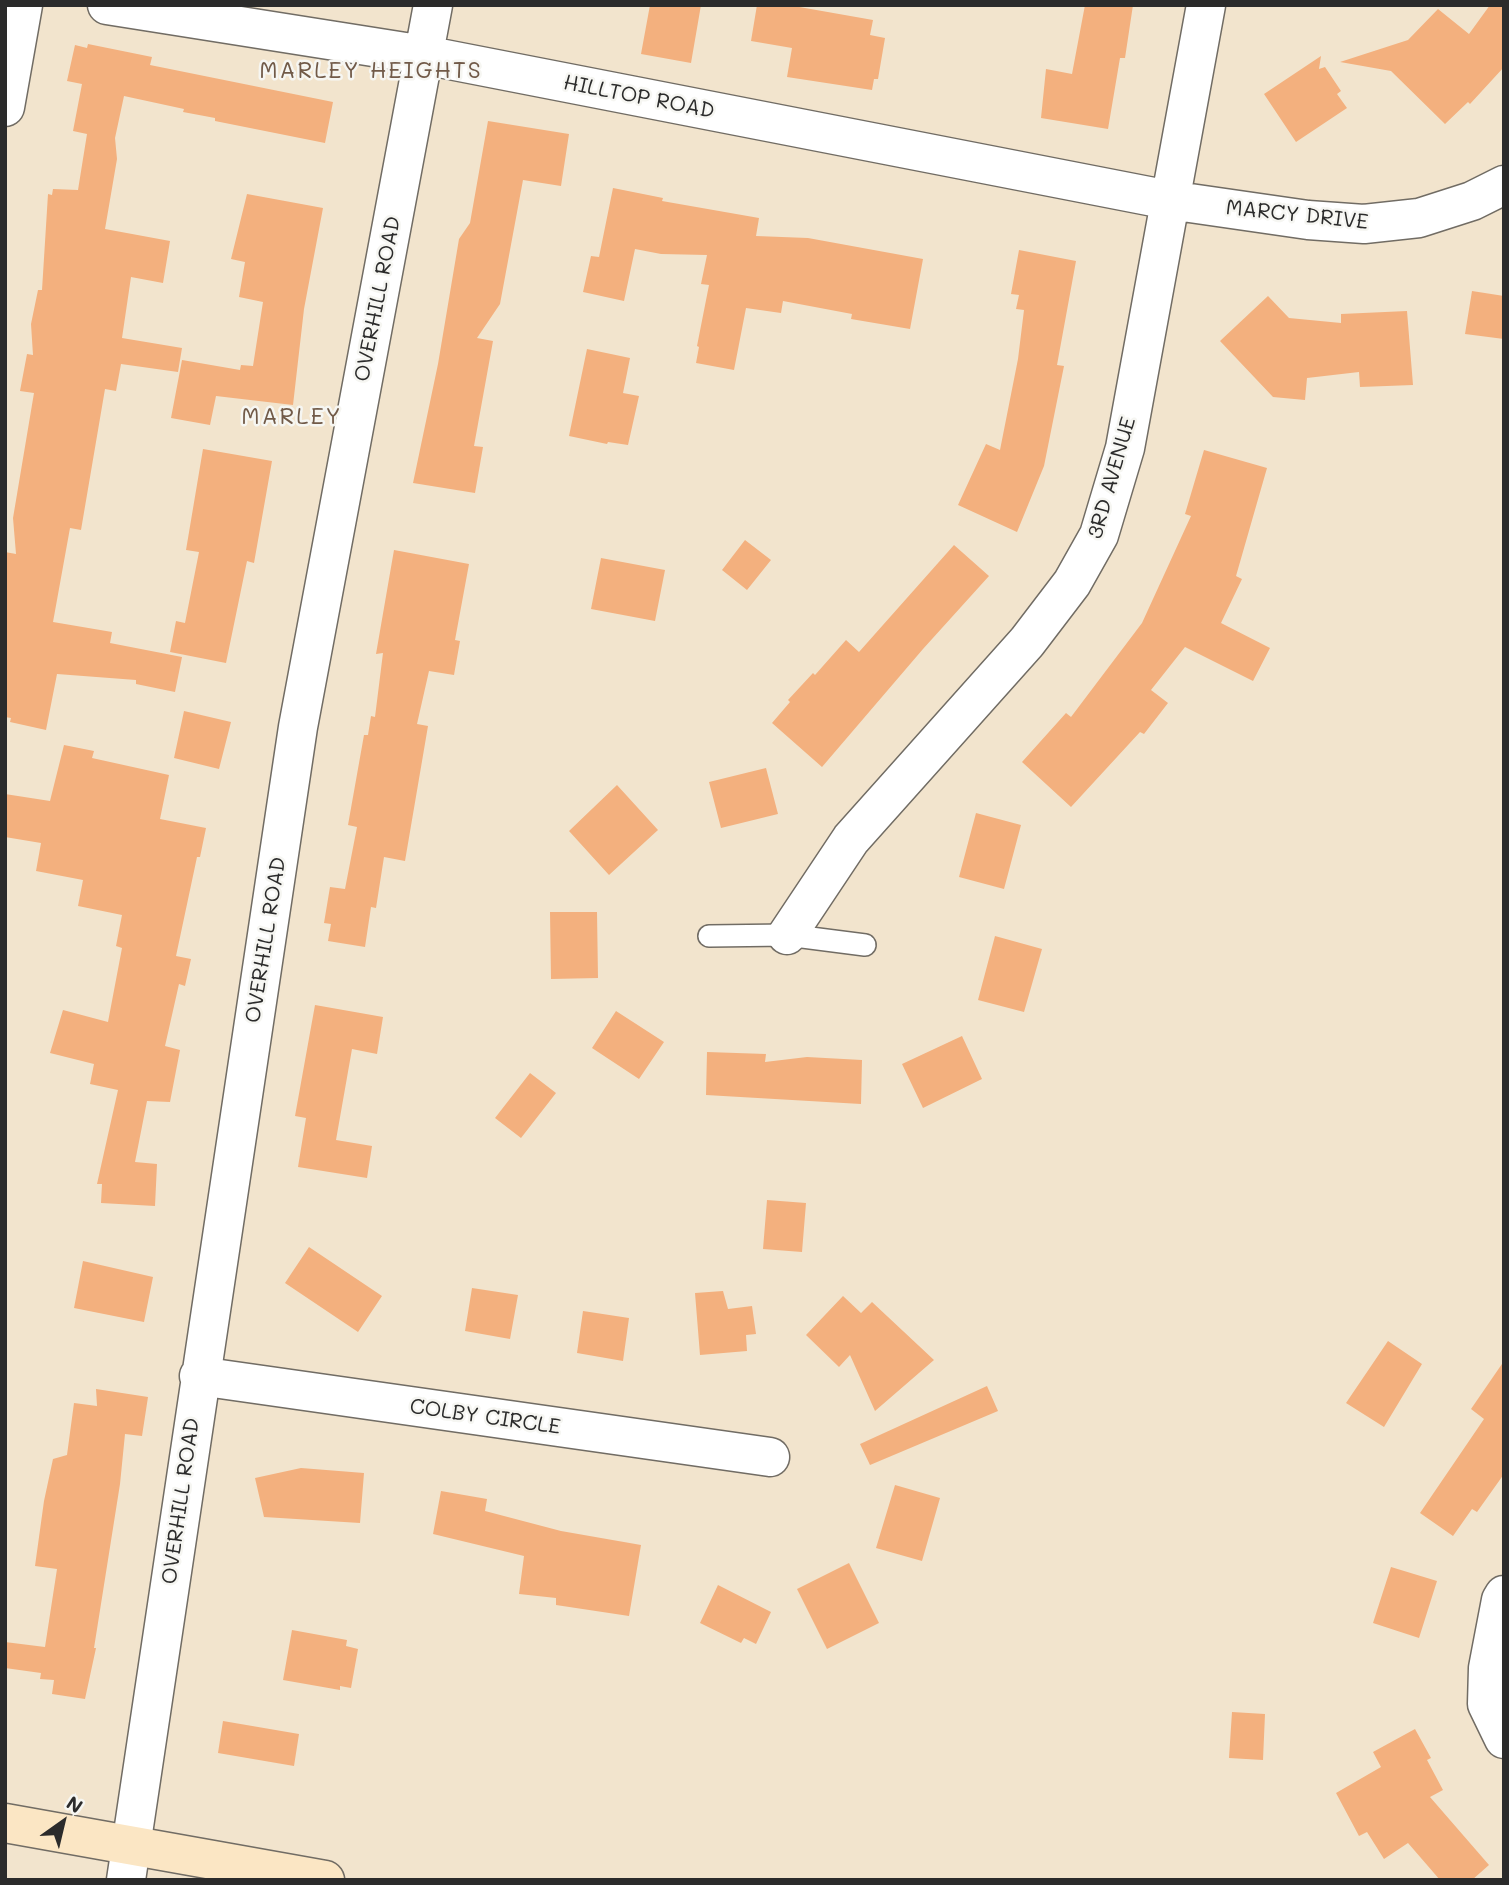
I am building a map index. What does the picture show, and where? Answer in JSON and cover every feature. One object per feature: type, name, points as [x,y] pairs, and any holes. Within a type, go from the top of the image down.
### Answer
[{"type":"main road","points":[[5,1823],[128,1862],[325,1880]]},
{"type":"street","points":[[5,107],[23,5]]},
{"type":"street","name":"HILLTOP ROAD","points":[[107,5],[424,55],[1169,200]]},
{"type":"street","name":"OVERHILL ROAD","points":[[128,1862],[298,727],[433,5]]},
{"type":"street","name":"3RD AVENUE","points":[[787,935],[851,839],[1027,642],[1072,583],[1099,536],[1125,448],[1206,5]]},
{"type":"street","name":"MARCY DRIVE","points":[[1169,200],[1307,220],[1364,224],[1419,218],[1472,201],[1504,185]]},
{"type":"street","name":"COLBY CIRCLE","points":[[199,1376],[770,1457]]},
{"type":"street","points":[[1504,1595],[1488,1668],[1488,1704],[1504,1740]]},
{"type":"lane","points":[[709,936],[787,935],[865,945]]},
{"type":"building","points":[[650,5],[701,5],[691,63],[641,54]]},
{"type":"building","points":[[757,5],[788,5],[873,20],[870,35],[885,38],[878,79],[874,79],[872,90],[787,77],[792,48],[751,41]]},
{"type":"building","points":[[1085,5],[1133,5],[1125,58],[1120,58],[1108,129],[1041,118],[1046,69],[1072,74]]},
{"type":"building","points":[[1490,5],[1504,5],[1504,67],[1470,104],[1468,102],[1445,124],[1391,71],[1340,62],[1408,40],[1438,9],[1469,34]]},
{"type":"building","points":[[88,44],[152,57],[150,65],[333,102],[325,143],[215,121],[215,118],[183,112],[184,109],[124,96],[115,138],[117,159],[105,229],[170,241],[163,283],[131,277],[122,338],[182,348],[178,372],[121,364],[116,391],[105,389],[81,530],[70,528],[53,622],[112,632],[110,643],[182,657],[175,692],[136,684],[136,680],[57,674],[46,730],[10,722],[11,718],[5,717],[5,552],[16,554],[13,518],[34,393],[20,391],[27,354],[33,355],[31,324],[38,290],[42,290],[48,194],[52,195],[53,189],[78,190],[87,134],[73,131],[82,84],[67,81],[75,45],[87,48]]},
{"type":"building","points":[[1321,56],[1319,69],[1325,67],[1341,91],[1337,94],[1347,108],[1296,142],[1264,94]]},
{"type":"building","points":[[488,121],[569,134],[561,186],[523,180],[500,304],[477,338],[493,341],[474,446],[483,447],[475,493],[413,483],[438,364],[459,239],[470,223]]},
{"type":"building","points":[[613,188],[663,198],[662,201],[759,218],[756,236],[808,238],[923,259],[910,329],[851,319],[852,314],[783,301],[781,313],[746,308],[734,370],[696,363],[709,285],[701,284],[707,255],[661,254],[635,249],[624,301],[583,292],[591,256],[599,257]]},
{"type":"building","points":[[247,194],[323,208],[304,309],[293,405],[216,396],[210,425],[171,418],[182,360],[240,370],[241,365],[253,366],[263,302],[239,297],[245,262],[231,259]]},
{"type":"building","points":[[1019,250],[1076,261],[1057,365],[1064,366],[1044,466],[1017,532],[958,505],[986,444],[1000,450],[1018,359],[1024,310],[1016,309],[1019,295],[1011,294]]},
{"type":"building","points":[[1472,291],[1504,296],[1504,339],[1465,334]]},
{"type":"building","points":[[1268,296],[1289,318],[1341,323],[1341,314],[1407,311],[1413,385],[1360,387],[1359,372],[1307,378],[1305,400],[1273,397],[1220,341]]},
{"type":"building","points":[[587,349],[630,358],[623,393],[639,396],[628,445],[607,444],[569,436]]},
{"type":"building","points":[[203,449],[272,461],[254,563],[247,561],[226,663],[170,652],[176,621],[185,623],[199,552],[186,550]]},
{"type":"building","points":[[1204,450],[1267,468],[1236,576],[1242,579],[1221,623],[1270,648],[1253,681],[1185,647],[1151,690],[1168,703],[1144,734],[1140,732],[1071,807],[1022,762],[1066,713],[1071,717],[1142,623],[1191,516],[1185,514]]},
{"type":"building","points":[[745,540],[771,560],[747,590],[722,570]]},
{"type":"building","points":[[954,545],[989,576],[822,767],[772,723],[790,702],[788,700],[846,640],[859,652]]},
{"type":"building","points":[[394,550],[469,564],[455,640],[460,641],[454,675],[429,671],[417,724],[428,726],[405,861],[384,857],[376,908],[371,907],[365,947],[328,941],[331,924],[324,923],[330,887],[345,889],[357,827],[348,825],[364,735],[368,735],[371,716],[375,717],[383,653],[376,654]]},
{"type":"building","points":[[601,558],[665,570],[655,621],[591,609]]},
{"type":"building","points":[[184,711],[231,722],[219,769],[174,758]]},
{"type":"building","points":[[64,745],[94,751],[92,758],[169,775],[160,819],[206,828],[200,857],[197,857],[176,956],[191,959],[185,986],[179,984],[165,1046],[180,1050],[170,1102],[147,1101],[135,1162],[157,1164],[155,1206],[101,1203],[102,1184],[97,1184],[118,1090],[90,1084],[94,1064],[50,1053],[63,1010],[108,1022],[122,948],[116,946],[122,915],[78,906],[83,880],[36,871],[41,843],[5,837],[5,794],[50,801]]},
{"type":"building","points":[[766,768],[778,814],[721,828],[709,782]]},
{"type":"building","points":[[617,785],[658,830],[609,875],[569,831]]},
{"type":"building","points":[[976,813],[1021,825],[1004,889],[959,877]]},
{"type":"building","points":[[550,912],[597,912],[598,978],[551,979]]},
{"type":"building","points":[[995,936],[1042,949],[1024,1012],[978,1000]]},
{"type":"building","points":[[315,1005],[383,1017],[377,1054],[352,1049],[336,1140],[372,1146],[367,1178],[298,1167],[306,1118],[295,1116]]},
{"type":"building","points":[[616,1011],[664,1042],[639,1079],[592,1048]]},
{"type":"building","points":[[962,1036],[982,1079],[923,1108],[902,1064]]},
{"type":"building","points":[[707,1052],[766,1054],[765,1062],[807,1057],[862,1060],[861,1104],[706,1095]]},
{"type":"building","points":[[530,1073],[556,1093],[521,1138],[495,1118]]},
{"type":"building","points":[[767,1200],[806,1203],[802,1252],[763,1249]]},
{"type":"building","points":[[309,1247],[382,1296],[358,1332],[285,1283]]},
{"type":"building","points":[[83,1261],[153,1277],[144,1322],[74,1308]]},
{"type":"building","points":[[472,1288],[518,1295],[510,1339],[465,1331]]},
{"type":"building","points":[[723,1291],[728,1309],[752,1306],[756,1334],[746,1335],[747,1351],[700,1355],[695,1293]]},
{"type":"building","points":[[843,1296],[861,1313],[872,1302],[934,1360],[875,1411],[850,1355],[839,1367],[806,1335]]},
{"type":"building","points":[[583,1311],[629,1318],[623,1361],[577,1353]]},
{"type":"building","points":[[1388,1341],[1422,1364],[1384,1427],[1346,1403]]},
{"type":"building","points":[[1504,1361],[1504,1474],[1477,1512],[1472,1509],[1453,1536],[1420,1513],[1484,1419],[1471,1409]]},
{"type":"building","points":[[987,1386],[998,1411],[870,1465],[860,1444]]},
{"type":"building","points":[[96,1389],[148,1397],[142,1436],[125,1434],[96,1648],[85,1699],[52,1694],[54,1680],[40,1679],[41,1673],[5,1668],[5,1642],[45,1647],[57,1569],[35,1566],[44,1501],[53,1459],[67,1455],[74,1403],[97,1406]]},
{"type":"building","points":[[301,1468],[364,1473],[360,1523],[264,1517],[255,1478]]},
{"type":"building","points":[[895,1485],[940,1498],[922,1561],[876,1548]]},
{"type":"building","points":[[441,1491],[487,1499],[485,1511],[561,1531],[641,1545],[629,1616],[556,1605],[556,1598],[519,1594],[524,1556],[433,1534]]},
{"type":"building","points":[[849,1563],[879,1623],[827,1649],[797,1589]]},
{"type":"building","points":[[1391,1567],[1437,1581],[1419,1638],[1373,1623]]},
{"type":"building","points":[[718,1585],[771,1612],[756,1644],[744,1638],[741,1643],[700,1623]]},
{"type":"building","points":[[292,1630],[347,1640],[346,1646],[358,1649],[351,1688],[340,1686],[340,1690],[283,1680]]},
{"type":"building","points":[[1232,1712],[1265,1714],[1263,1760],[1229,1758]]},
{"type":"building","points":[[223,1721],[299,1734],[294,1766],[218,1753]]},
{"type":"building","points":[[1415,1729],[1431,1758],[1427,1760],[1443,1790],[1430,1797],[1489,1865],[1472,1880],[1440,1880],[1408,1843],[1384,1859],[1367,1832],[1359,1836],[1336,1793],[1381,1767],[1373,1752]]},
{"type":"district","name":"MARLEY HEIGHTS","points":[[371,71]]},
{"type":"district","name":"MARLEY","points":[[292,417]]}]
